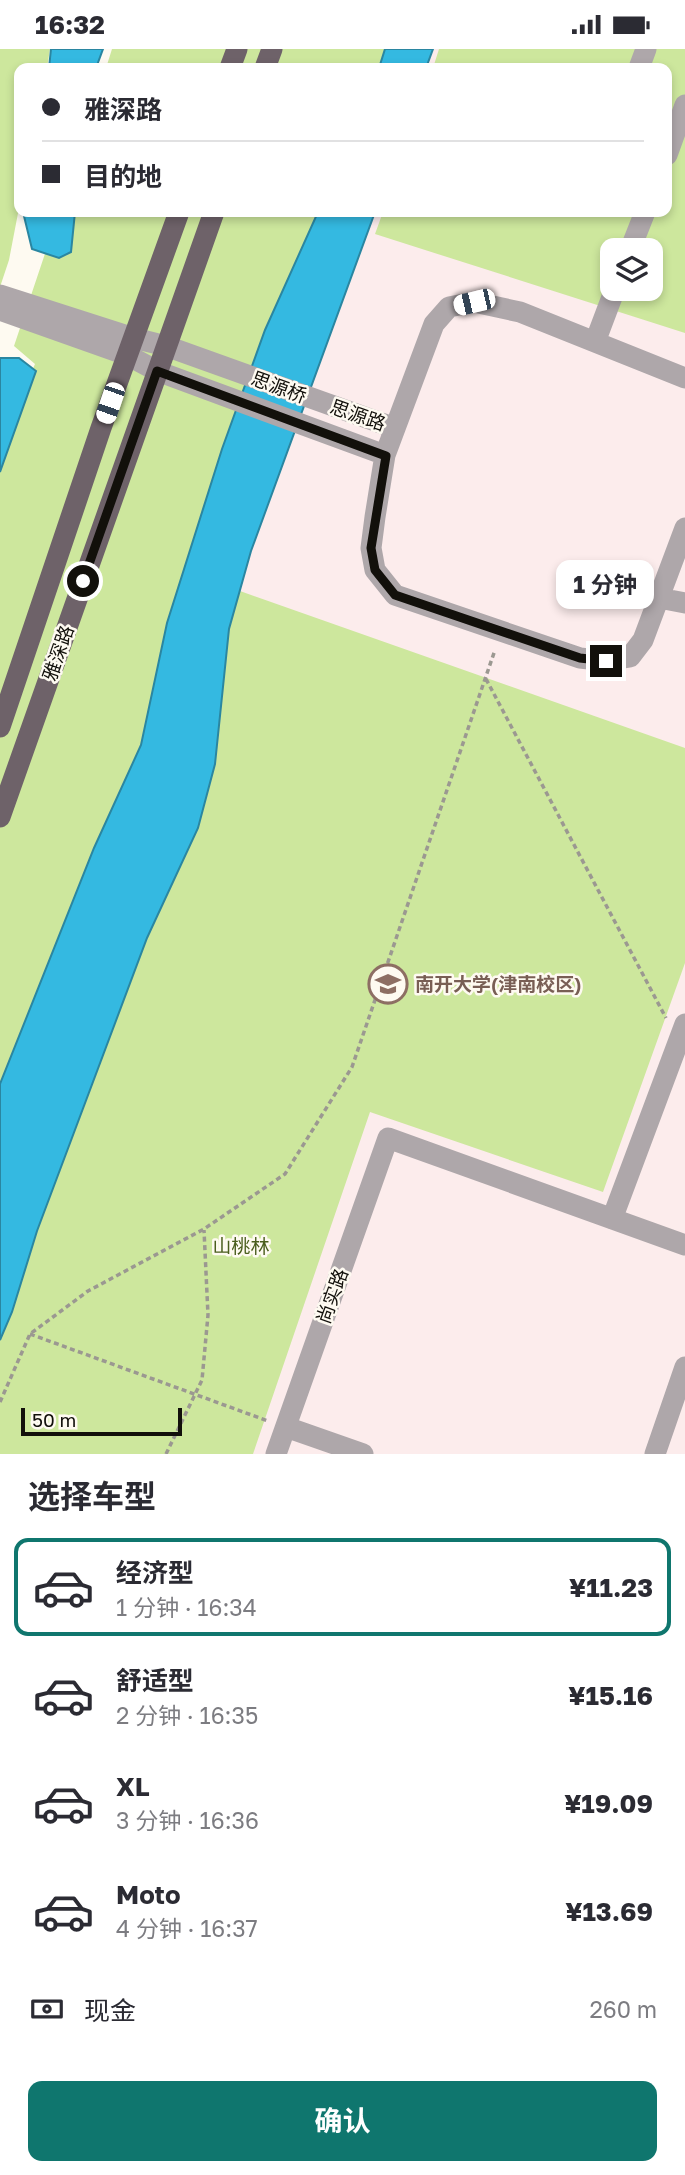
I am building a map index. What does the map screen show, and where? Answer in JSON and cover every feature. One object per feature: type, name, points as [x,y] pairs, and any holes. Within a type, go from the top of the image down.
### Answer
[{"type":"main road","name":"雅深路","points":[[0,727],[130,346],[177,217]]},
{"type":"main road","name":"雅深路","points":[[0,817],[212,217]]},
{"type":"street","points":[[672,124],[685,105]]},
{"type":"street","points":[[635,238],[643,217]]},
{"type":"street","points":[[0,295],[130,346]]},
{"type":"street","points":[[595,342],[610,301]]},
{"type":"street","points":[[685,378],[520,312],[474,302],[449,307],[434,324],[395,428],[386,456],[371,548],[375,570],[395,595],[580,658],[606,661],[630,657],[643,640],[685,528]]},
{"type":"street","points":[[0,310],[130,346]]},
{"type":"street","name":"思源桥","points":[[130,346],[166,346],[321,403]]},
{"type":"street","name":"思源桥","points":[[130,346],[157,371],[312,429]]},
{"type":"street","name":"思源路","points":[[321,403],[395,428]]},
{"type":"street","name":"思源路","points":[[312,429],[386,456]]},
{"type":"street","points":[[659,597],[685,603]]},
{"type":"street","points":[[682,1033],[612,1219],[685,1245]]},
{"type":"street","name":"尚实路","points":[[276,1454],[388,1138],[612,1219]]},
{"type":"street","points":[[655,1454],[685,1367]]},
{"type":"street","points":[[286,1427],[363,1454]]},
{"type":"path","points":[[0,1402],[30,1334],[88,1291],[204,1229],[285,1174],[352,1067],[501,632]]},
{"type":"path","points":[[485,678],[682,1033]]},
{"type":"path","points":[[166,1454],[202,1380],[208,1315],[204,1229]]},
{"type":"path","points":[[30,1334],[286,1427]]},
{"type":"shaded area","name":"南开大学(津南校区)","points":[[411,49],[685,49],[685,1454],[0,1454],[329,217],[672,217],[672,63],[406,63]]},
{"type":"green space","points":[[0,49],[50,49],[48,63],[14,63],[14,217],[17,217],[9,260],[0,287]]},
{"type":"green space","points":[[112,49],[401,49],[396,63],[108,63]]},
{"type":"green space","points":[[439,49],[685,49],[685,333],[375,234],[381,217],[672,217],[672,63],[435,63]]},
{"type":"green space","points":[[57,217],[334,217],[154,753],[0,1137],[0,445],[35,364],[14,346]]},
{"type":"green space","name":"山桃林","points":[[240,591],[685,748],[685,963],[603,1192],[370,1112],[253,1454],[0,1454],[0,1298]]},
{"type":"water","points":[[51,49],[103,49],[98,63],[50,63]]},
{"type":"water","points":[[385,49],[433,49],[428,63],[381,63]]},
{"type":"water","points":[[24,217],[74,217],[71,252],[59,258],[32,249]]},
{"type":"water","points":[[316,217],[373,217],[251,551],[229,629],[215,764],[198,828],[147,938],[37,1231],[12,1312],[0,1340],[0,1084],[94,848],[141,745],[167,623],[222,449],[265,330]]},
{"type":"water","points":[[0,358],[19,358],[36,371],[0,472]]},
{"type":"place","name":"南开大学(津南校区)","points":[[388,984]]},
{"type":"route","points":[[83,581],[157,371],[386,456],[371,548],[375,570],[395,595],[580,658],[606,661]]}]
